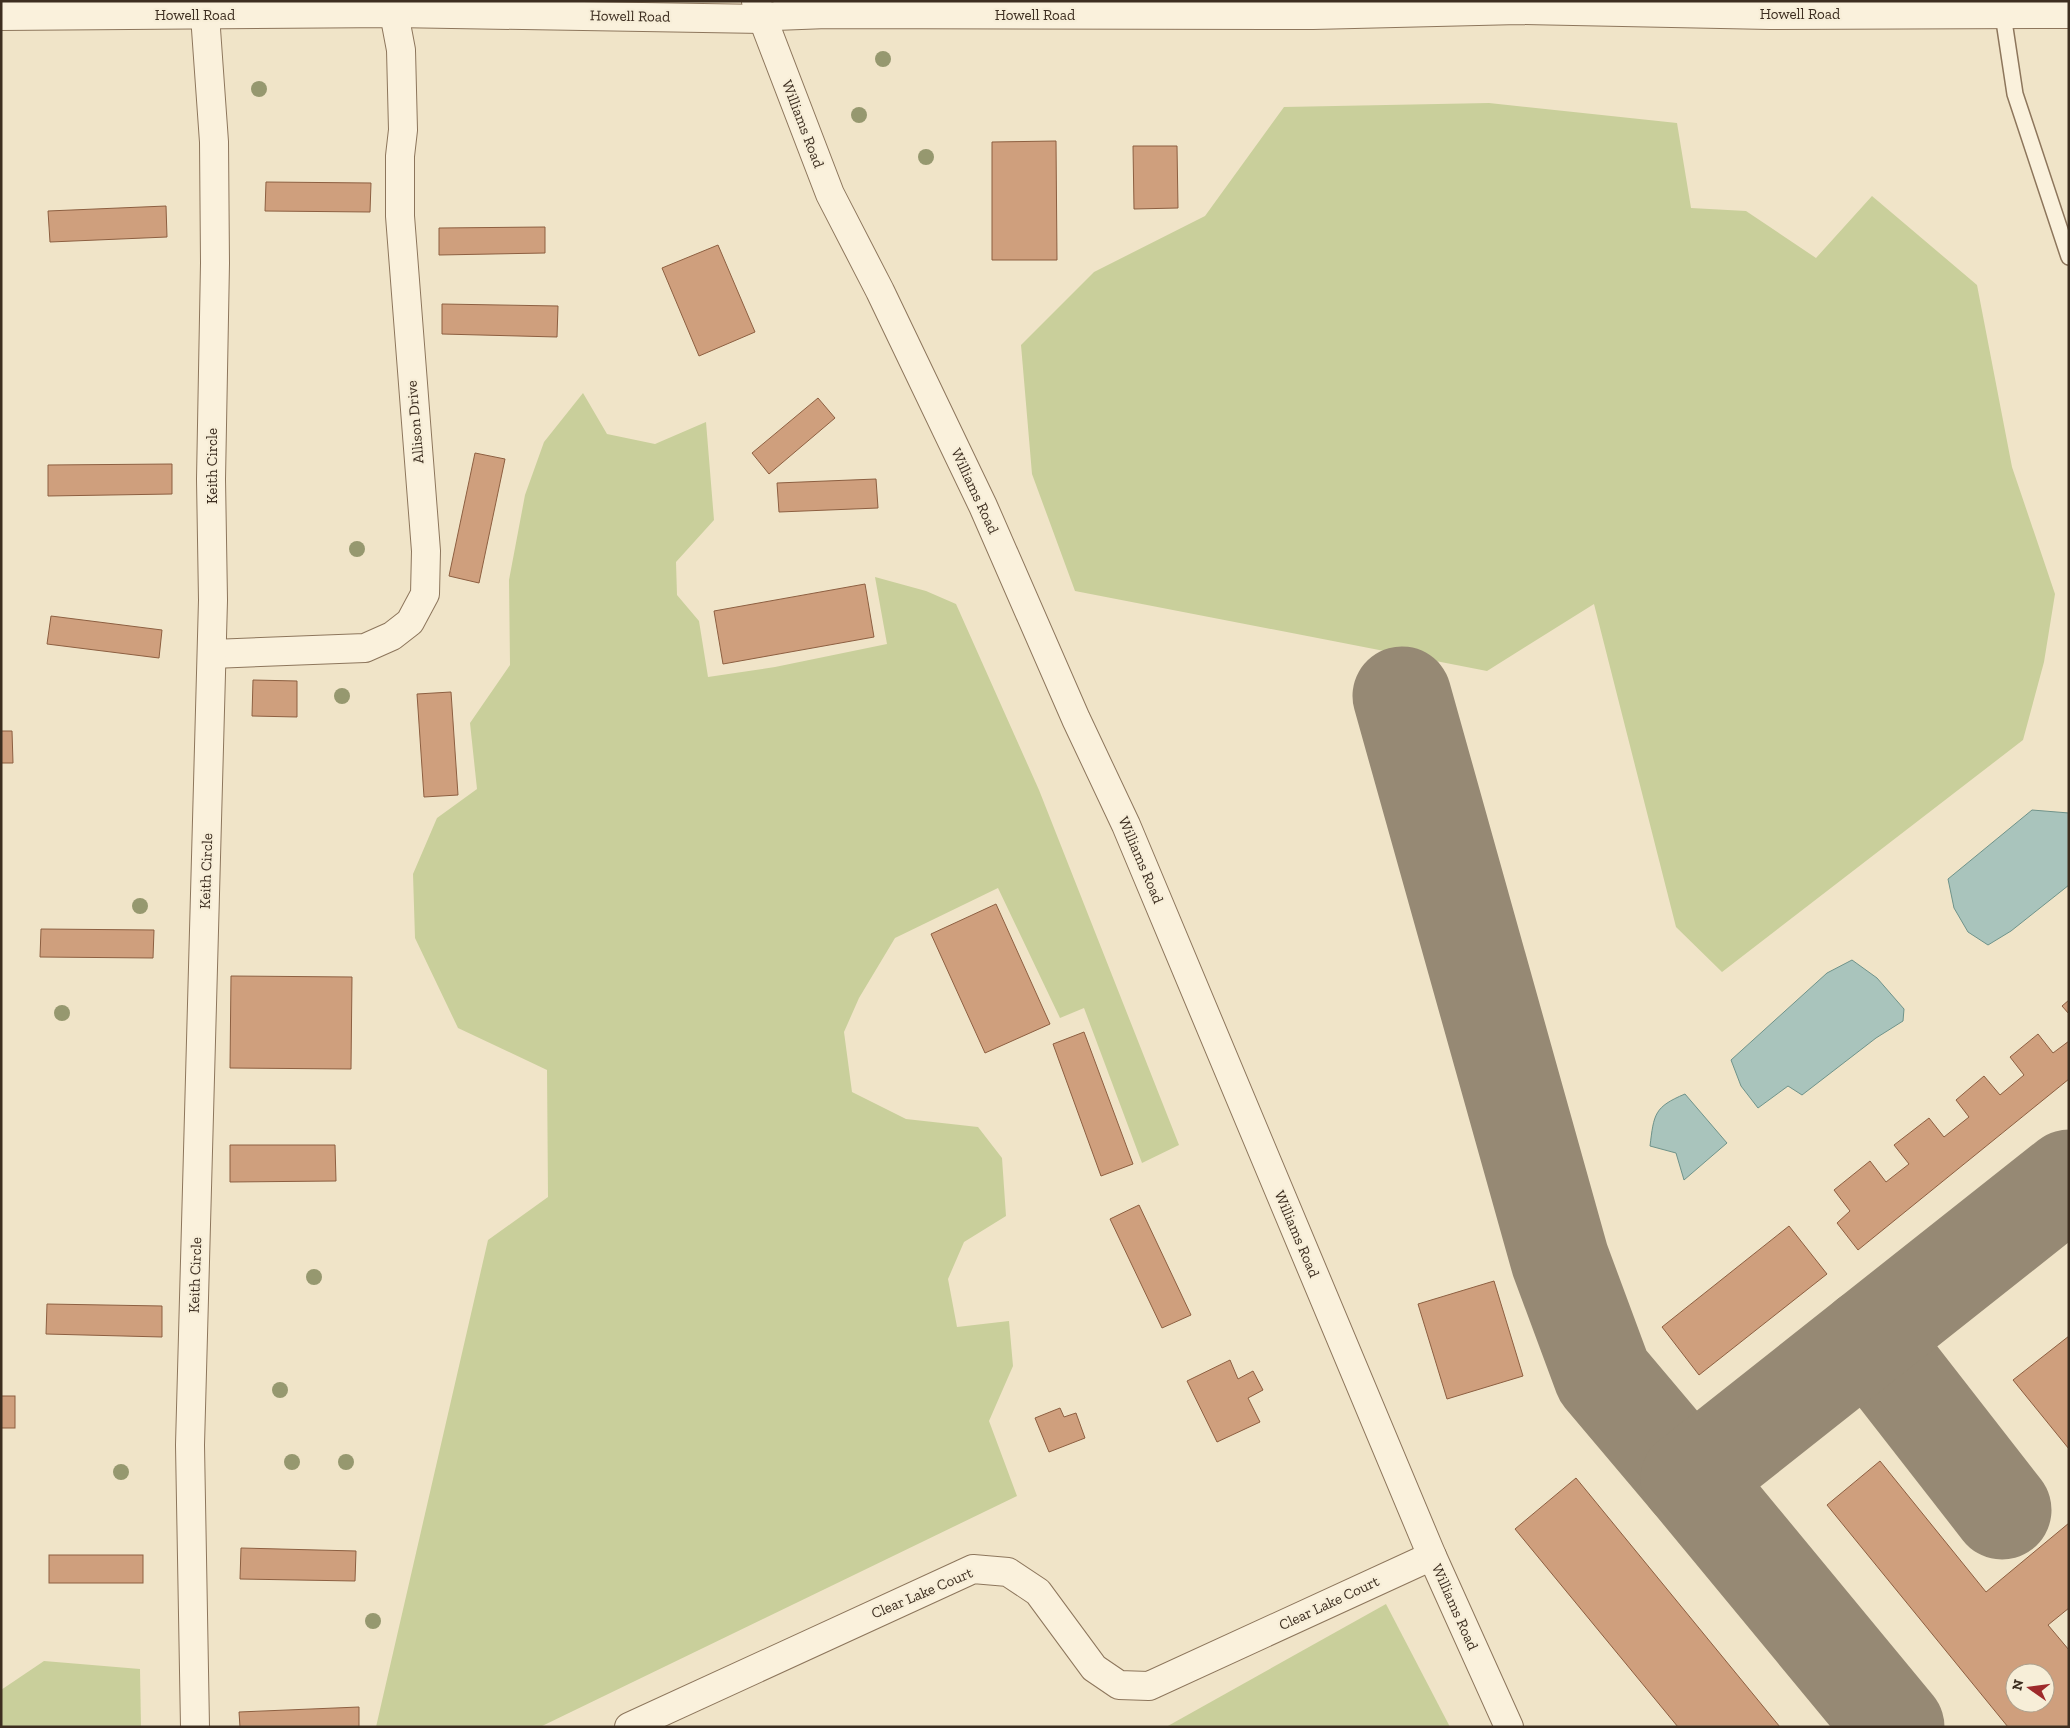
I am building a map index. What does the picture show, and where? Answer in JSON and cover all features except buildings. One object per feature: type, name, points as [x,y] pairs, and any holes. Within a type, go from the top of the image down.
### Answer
[{"type":"street","name":"Howell Road","points":[[1,16],[759,10],[775,16],[827,14],[1313,15],[1519,10],[1770,15],[2002,8],[2069,14]]},
{"type":"street","name":"Williams Road","points":[[759,10],[830,194],[880,290],[983,506],[1076,719],[1126,825],[1432,1556],[1509,1727]]},
{"type":"street","name":"Allison Drive","points":[[212,654],[365,648],[392,636],[410,622],[425,594],[426,551],[400,216],[400,156],[403,130],[401,50],[394,13]]},
{"type":"street","name":"Keith Circle","points":[[195,1727],[190,1445],[212,654],[214,160],[205,15]]},
{"type":"street","name":"Clear Lake Court","points":[[629,1727],[973,1569],[1008,1572],[1038,1592],[1094,1668],[1119,1685],[1149,1686],[1432,1556]]},
{"type":"lane","points":[[2002,8],[2015,94],[2069,257]]},
{"type":"green space","points":[[1489,103],[1677,123],[1691,208],[1746,211],[1816,258],[1872,196],[1977,285],[2012,467],[2055,594],[2044,662],[2023,740],[1722,972],[1676,927],[1594,604],[1487,671],[1075,591],[1032,474],[1021,345],[1094,272],[1205,216],[1284,107]]},
{"type":"green space","points":[[583,393],[607,434],[655,444],[706,422],[714,520],[676,562],[677,595],[699,621],[708,677],[775,667],[887,644],[875,577],[926,591],[956,604],[1039,790],[1179,1145],[1142,1163],[1084,1008],[1060,1018],[998,888],[895,938],[859,998],[844,1032],[852,1092],[906,1119],[978,1127],[1002,1158],[1006,1216],[964,1242],[948,1279],[957,1327],[1009,1321],[1013,1366],[989,1421],[1017,1496],[540,1727],[376,1727],[488,1240],[548,1197],[547,1070],[458,1028],[415,938],[413,874],[437,818],[477,789],[470,723],[510,665],[509,580],[525,495],[544,442]]},
{"type":"green space","points":[[1386,1604],[1450,1727],[1166,1727]]},
{"type":"green space","points":[[44,1661],[140,1669],[141,1727],[1,1727],[1,1690]]},
{"type":"water","points":[[2032,810],[2069,813],[2069,885],[2011,931],[1988,945],[1968,932],[1954,908],[1948,879]]},
{"type":"water","points":[[1852,960],[1877,978],[1904,1009],[1903,1021],[1876,1038],[1802,1095],[1788,1086],[1758,1108],[1741,1086],[1731,1060],[1827,973]]},
{"type":"water","points":[[1685,1094],[1727,1143],[1684,1180],[1676,1153],[1650,1146],[1657,1113],[1667,1103]]},
{"type":"taxiway","points":[[1402,696],[1560,1260],[1603,1376],[1690,1479]]},
{"type":"taxiway","points":[[1895,1727],[1690,1479],[2069,1179]]},
{"type":"taxiway","points":[[1868,1338],[2002,1510]]}]
